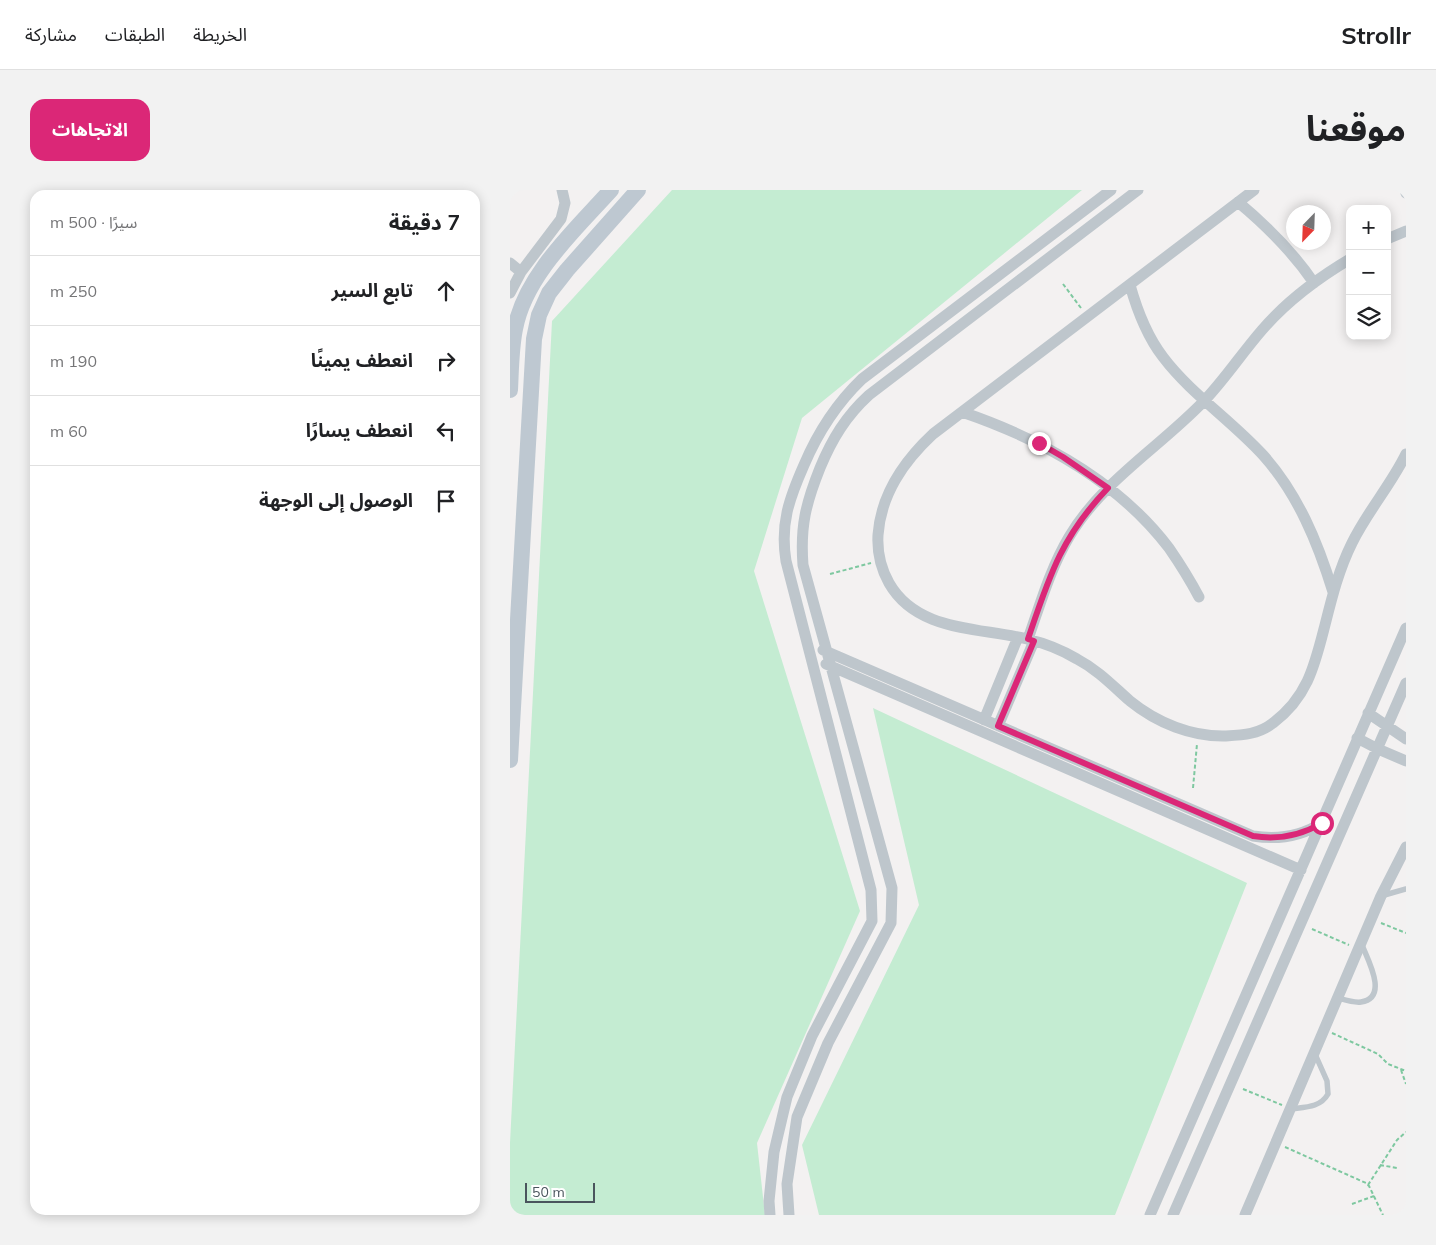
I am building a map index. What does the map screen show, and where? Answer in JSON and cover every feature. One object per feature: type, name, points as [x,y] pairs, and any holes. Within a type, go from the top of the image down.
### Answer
[{"type":"street","points":[[510,292],[521,272],[561,219],[565,202],[562,190]]},
{"type":"street","points":[[510,390],[514,329],[534,282],[573,231],[611,190]]},
{"type":"street","points":[[510,760],[512,679],[531,369],[539,315],[549,293],[567,270],[638,190]]},
{"type":"street","points":[[770,1215],[769,1201],[774,1152],[787,1096],[812,1036],[872,922],[871,890],[786,562],[784,526],[792,491],[810,449],[825,422],[843,398],[862,379],[1111,190]]},
{"type":"street","points":[[789,1215],[787,1184],[798,1117],[828,1043],[891,923],[892,888],[803,565],[802,537],[808,498],[829,447],[840,428],[848,416],[869,395],[1138,190]]},
{"type":"street","points":[[1254,190],[962,412],[922,445],[894,480],[882,507],[879,521],[877,548],[879,561],[892,588],[911,608],[923,616],[949,625],[1026,639],[1056,648],[1077,658],[1104,676],[1145,712],[1162,722],[1198,734],[1239,736],[1258,732],[1272,724],[1297,700],[1313,670],[1342,568],[1363,522],[1391,481],[1406,454]]},
{"type":"street","points":[[1238,202],[1280,240],[1299,261],[1314,283]]},
{"type":"street","points":[[1391,237],[1406,231]]},
{"type":"street","points":[[998,726],[1026,639],[1050,574],[1080,520],[1108,488],[1205,401],[1263,329],[1279,313],[1314,283],[1346,262]]},
{"type":"street","points":[[510,263],[521,272]]},
{"type":"street","points":[[1130,285],[1137,310],[1148,334],[1162,356],[1178,376],[1262,455],[1282,479],[1312,533],[1334,592]]},
{"type":"street","points":[[962,412],[1039,443],[1108,488],[1130,506],[1163,541],[1185,572],[1199,597]]},
{"type":"street","points":[[1150,1215],[1406,628]]},
{"type":"street","points":[[984,720],[1026,639]]},
{"type":"street","points":[[808,643],[1253,836],[1271,838],[1290,837],[1307,832],[1322,823]]},
{"type":"street","points":[[811,657],[1301,870]]},
{"type":"street","points":[[1173,1215],[1406,683]]},
{"type":"street","points":[[1368,713],[1406,738]]},
{"type":"street","points":[[1357,738],[1406,761]]},
{"type":"street","points":[[1245,1215],[1381,896],[1406,847]]},
{"type":"lane","points":[[1381,896],[1406,889]]},
{"type":"lane","points":[[1338,998],[1360,1002],[1367,1000],[1373,994],[1376,986],[1375,978],[1360,946]]},
{"type":"lane","points":[[1290,1108],[1320,1104],[1328,1094],[1327,1081],[1314,1052]]},
{"type":"path","points":[[1063,284],[1088,317]]},
{"type":"path","points":[[830,574],[879,561]]},
{"type":"path","points":[[1193,788],[1198,734]]},
{"type":"path","points":[[1371,919],[1406,933]]},
{"type":"path","points":[[1312,929],[1360,946]]},
{"type":"path","points":[[1324,1029],[1378,1054],[1388,1064],[1406,1072]]},
{"type":"path","points":[[1400,1069],[1406,1084]]},
{"type":"path","points":[[1243,1089],[1290,1108]]},
{"type":"path","points":[[1368,1184],[1397,1140],[1406,1132]]},
{"type":"path","points":[[1276,1143],[1368,1184],[1383,1215]]},
{"type":"path","points":[[1380,1165],[1397,1168]]},
{"type":"path","points":[[1352,1204],[1374,1196]]},
{"type":"green space","points":[[672,190],[1082,190],[802,418],[754,571],[860,911],[757,1143],[765,1215],[510,1215],[510,1143],[552,321]]},
{"type":"green space","points":[[873,708],[1247,883],[1115,1215],[819,1215],[802,1145],[919,905]]},
{"type":"route","points":[[1039,443],[1108,488],[1080,520],[1050,574],[1028,639],[1034,641],[998,726],[1253,836],[1262,838],[1290,837],[1307,832],[1322,823]]}]
